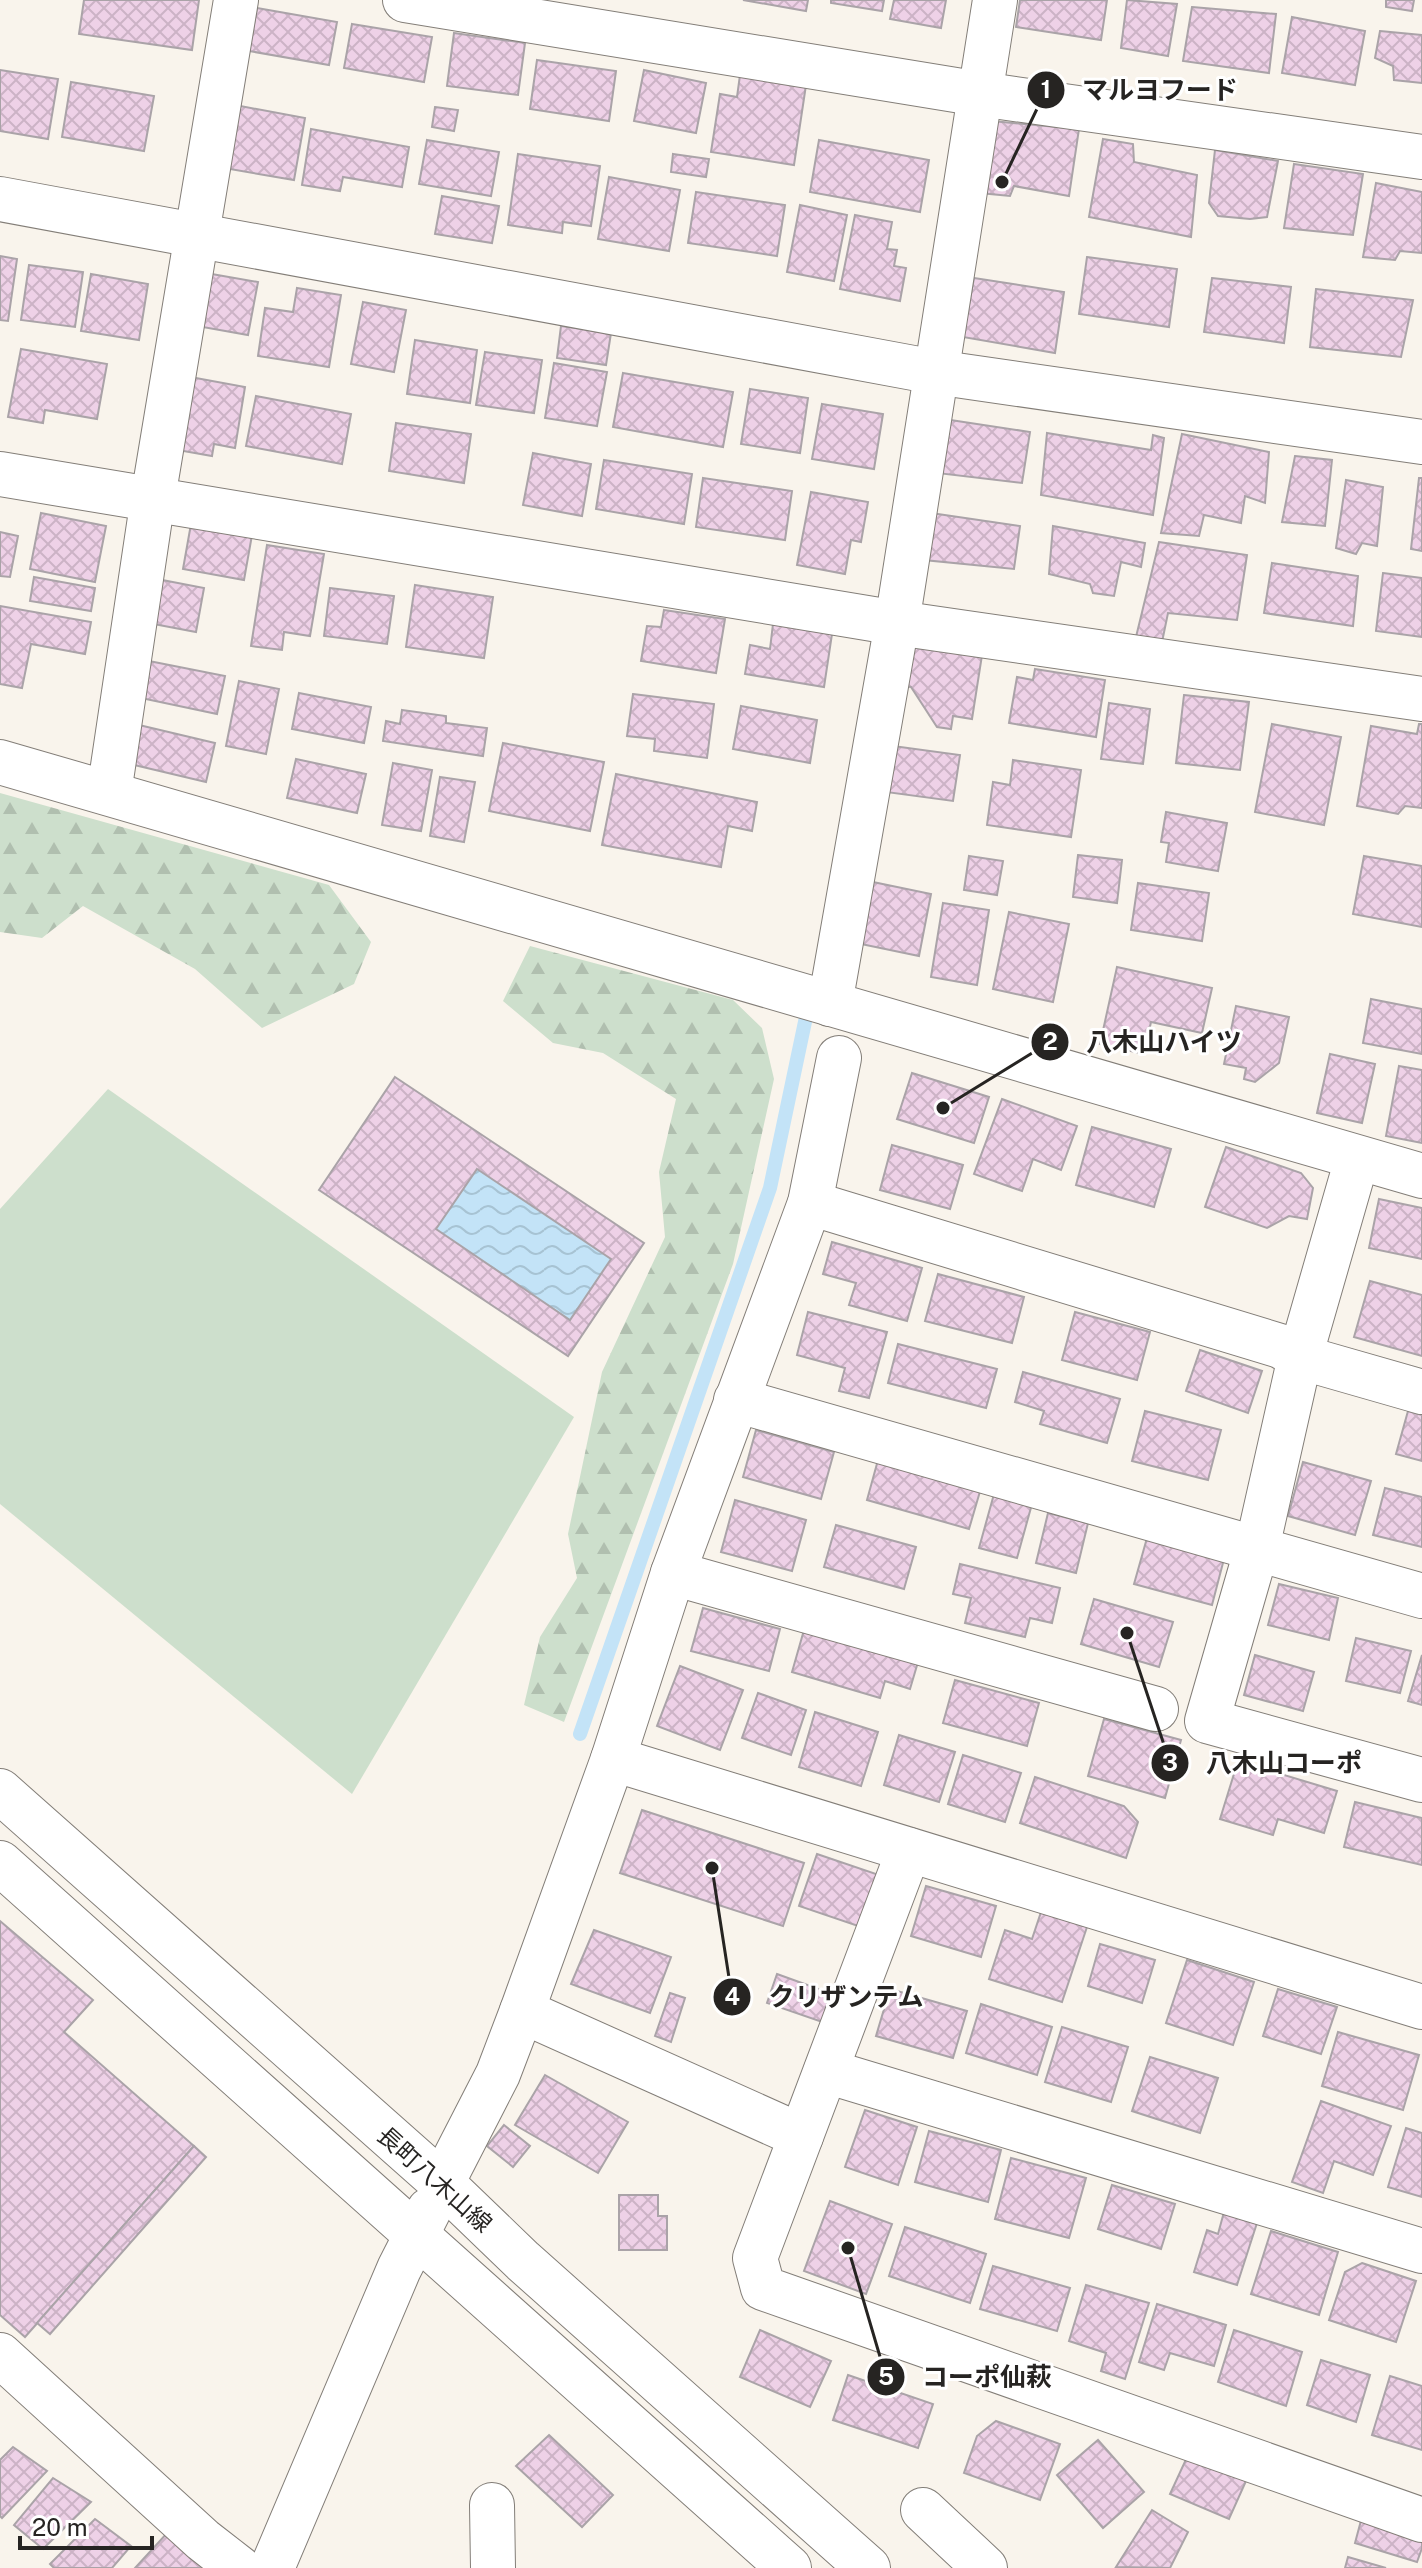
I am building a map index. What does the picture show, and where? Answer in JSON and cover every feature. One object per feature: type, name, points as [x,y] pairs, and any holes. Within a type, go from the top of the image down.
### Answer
[{"type":"street","points":[[109,793],[153,498],[236,0]]},
{"type":"street","points":[[405,0],[980,94],[1422,157]]},
{"type":"street","points":[[830,1004],[897,623],[995,0]]},
{"type":"street","points":[[0,199],[935,372],[1422,442]]},
{"type":"street","points":[[0,474],[897,623],[1422,699]]},
{"type":"street","points":[[0,762],[1422,1176]]},
{"type":"street","points":[[272,2568],[393,2283],[498,2074],[522,2011],[613,1759],[673,1573],[810,1203],[839,1058]]},
{"type":"street","points":[[1357,1159],[1300,1357],[1257,1548],[1207,1721],[1422,1780]]},
{"type":"street","points":[[810,1203],[1265,1341],[1300,1357],[1422,1392]]},
{"type":"street","points":[[736,1400],[1422,1596]]},
{"type":"street","points":[[673,1573],[1156,1709]]},
{"type":"street","points":[[613,1759],[1422,2007]]},
{"type":"street","name":"長町八木山線","points":[[0,1791],[442,2183],[523,2261],[868,2568]]},
{"type":"street","points":[[909,1850],[755,2258],[763,2288],[1422,2520]]},
{"type":"street","points":[[0,1863],[789,2568]]},
{"type":"street","points":[[522,2011],[801,2136]]},
{"type":"street","points":[[826,2071],[1422,2251]]},
{"type":"street","points":[[0,2355],[203,2540],[239,2568]]},
{"type":"street","points":[[492,2505],[493,2568]]},
{"type":"street","points":[[923,2510],[985,2568]]},
{"type":"green space","points":[[0,793],[329,885],[371,942],[354,984],[262,1028],[195,969],[83,906],[42,938],[0,932]]},
{"type":"green space","points":[[530,946],[733,1000],[762,1028],[774,1079],[733,1264],[564,1722],[524,1705],[540,1637],[577,1578],[568,1534],[602,1372],[665,1237],[659,1172],[676,1099],[603,1053],[553,1043],[503,1001]]},
{"type":"green space","points":[[108,1089],[574,1417],[352,1794],[0,1504],[0,1209]]},
{"type":"water","points":[[477,1169],[611,1259],[570,1320],[436,1229]]},
{"type":"building","points":[[84,0],[199,0],[192,50],[79,34]]},
{"type":"building","points":[[743,0],[808,0],[806,11]]},
{"type":"building","points":[[831,0],[884,0],[882,11],[831,3]]},
{"type":"building","points":[[894,0],[946,0],[941,28],[890,19]]},
{"type":"building","points":[[1020,0],[1107,0],[1101,40],[1016,27]]},
{"type":"building","points":[[1127,0],[1177,4],[1168,56],[1121,48]]},
{"type":"building","points":[[1386,0],[1414,0],[1412,11],[1386,7]]},
{"type":"building","points":[[1192,7],[1276,14],[1269,73],[1183,61]]},
{"type":"building","points":[[257,8],[337,22],[329,65],[249,51]]},
{"type":"building","points":[[1292,17],[1365,31],[1355,85],[1282,73]]},
{"type":"building","points":[[352,24],[432,37],[424,82],[344,68]]},
{"type":"building","points":[[1380,31],[1422,35],[1422,83],[1394,80],[1393,66],[1375,58]]},
{"type":"building","points":[[454,33],[525,43],[518,95],[447,86]]},
{"type":"building","points":[[537,60],[616,71],[609,121],[530,109]]},
{"type":"building","points":[[0,70],[58,79],[48,139],[0,131]]},
{"type":"building","points":[[644,70],[706,83],[696,133],[634,121]]},
{"type":"building","points":[[740,75],[806,85],[794,165],[711,152],[720,94],[737,97]]},
{"type":"building","points":[[71,82],[154,96],[144,151],[62,137]]},
{"type":"building","points":[[235,105],[305,118],[294,180],[224,168]]},
{"type":"building","points":[[435,107],[458,110],[454,131],[432,127]]},
{"type":"building","points":[[992,121],[1079,129],[1069,196],[1014,186],[1010,196],[980,193]]},
{"type":"building","points":[[311,129],[409,147],[402,187],[343,177],[340,191],[302,185]]},
{"type":"building","points":[[1103,139],[1133,144],[1134,162],[1197,175],[1191,237],[1089,217]]},
{"type":"building","points":[[427,140],[499,152],[491,196],[419,184]]},
{"type":"building","points":[[819,140],[929,160],[920,212],[810,192]]},
{"type":"building","points":[[1215,150],[1278,161],[1267,217],[1218,216],[1209,203]]},
{"type":"building","points":[[518,154],[600,166],[591,226],[563,222],[562,233],[508,225]]},
{"type":"building","points":[[673,154],[709,159],[706,177],[671,172]]},
{"type":"building","points":[[1294,164],[1363,174],[1353,235],[1284,228]]},
{"type":"building","points":[[609,177],[680,190],[669,251],[598,239]]},
{"type":"building","points":[[1376,183],[1422,192],[1422,253],[1400,251],[1395,260],[1363,257]]},
{"type":"building","points":[[696,192],[785,205],[777,256],[688,243]]},
{"type":"building","points":[[442,196],[499,206],[492,243],[435,234]]},
{"type":"building","points":[[800,205],[847,215],[834,281],[787,272]]},
{"type":"building","points":[[855,215],[892,222],[887,249],[897,250],[894,266],[906,268],[900,301],[840,289]]},
{"type":"building","points":[[0,256],[17,259],[8,321],[0,320]]},
{"type":"building","points":[[1087,257],[1177,269],[1169,327],[1079,314]]},
{"type":"building","points":[[29,265],[83,272],[75,327],[21,320]]},
{"type":"building","points":[[206,273],[258,282],[248,335],[197,326]]},
{"type":"building","points":[[91,274],[148,284],[139,340],[81,331]]},
{"type":"building","points":[[974,278],[1064,292],[1055,353],[963,337]]},
{"type":"building","points":[[1212,278],[1291,287],[1284,343],[1204,332]]},
{"type":"building","points":[[297,288],[341,295],[329,367],[258,356],[265,308],[293,312]]},
{"type":"building","points":[[1316,289],[1413,300],[1401,357],[1310,347]]},
{"type":"building","points":[[363,302],[406,310],[394,372],[351,364]]},
{"type":"building","points":[[561,326],[611,333],[606,365],[557,358]]},
{"type":"building","points":[[415,340],[477,350],[470,403],[407,394]]},
{"type":"building","points":[[21,349],[107,364],[97,419],[45,410],[43,423],[8,417]]},
{"type":"building","points":[[485,352],[542,360],[534,413],[476,405]]},
{"type":"building","points":[[554,363],[607,372],[597,426],[545,418]]},
{"type":"building","points":[[623,373],[733,392],[723,447],[613,427]]},
{"type":"building","points":[[185,376],[245,387],[235,448],[214,444],[212,456],[172,449]]},
{"type":"building","points":[[750,389],[808,398],[800,453],[741,444]]},
{"type":"building","points":[[256,396],[351,414],[342,464],[246,446]]},
{"type":"building","points":[[822,404],[883,414],[874,469],[812,459]]},
{"type":"building","points":[[944,419],[1030,432],[1022,483],[937,473]]},
{"type":"building","points":[[396,423],[471,434],[464,483],[389,471]]},
{"type":"building","points":[[1047,433],[1151,450],[1153,435],[1164,438],[1153,515],[1041,495]]},
{"type":"building","points":[[1182,434],[1269,452],[1265,503],[1245,496],[1241,523],[1204,515],[1199,536],[1161,533]]},
{"type":"building","points":[[533,453],[591,464],[582,516],[523,505]]},
{"type":"building","points":[[1295,456],[1332,460],[1325,526],[1282,522]]},
{"type":"building","points":[[604,460],[692,474],[684,524],[596,509]]},
{"type":"building","points":[[703,478],[792,491],[785,540],[696,527]]},
{"type":"building","points":[[1419,478],[1422,478],[1422,551],[1411,549]]},
{"type":"building","points":[[1346,480],[1383,487],[1377,546],[1362,543],[1356,554],[1336,548]]},
{"type":"building","points":[[811,492],[868,502],[861,542],[851,540],[845,574],[797,565]]},
{"type":"building","points":[[41,513],[106,526],[95,582],[30,569]]},
{"type":"building","points":[[931,513],[1020,526],[1014,569],[924,560]]},
{"type":"building","points":[[191,524],[252,535],[244,580],[183,569]]},
{"type":"building","points":[[1053,526],[1145,543],[1141,567],[1121,562],[1114,596],[1093,593],[1090,584],[1049,574]]},
{"type":"building","points":[[0,532],[18,536],[10,577],[0,576]]},
{"type":"building","points":[[1159,542],[1247,555],[1237,620],[1168,613],[1162,642],[1136,637]]},
{"type":"building","points":[[267,545],[324,554],[310,636],[284,632],[282,650],[251,646]]},
{"type":"building","points":[[1272,563],[1358,576],[1353,626],[1264,613]]},
{"type":"building","points":[[1383,573],[1422,578],[1422,637],[1376,631]]},
{"type":"building","points":[[34,577],[95,588],[91,611],[30,601]]},
{"type":"building","points":[[152,578],[204,588],[196,632],[143,622]]},
{"type":"building","points":[[415,585],[493,597],[484,658],[406,647]]},
{"type":"building","points":[[330,588],[394,596],[387,644],[324,636]]},
{"type":"building","points":[[0,606],[91,622],[85,654],[31,644],[22,688],[0,684]]},
{"type":"building","points":[[664,610],[725,619],[716,673],[641,661],[647,626],[661,627]]},
{"type":"building","points":[[773,624],[832,634],[824,687],[745,674],[750,645],[770,649]]},
{"type":"building","points":[[907,644],[982,655],[972,719],[953,716],[951,729],[937,727],[911,687],[901,686]]},
{"type":"building","points":[[149,661],[225,676],[217,714],[141,698]]},
{"type":"building","points":[[1035,669],[1105,680],[1096,737],[1009,723],[1017,677],[1033,680]]},
{"type":"building","points":[[239,681],[279,689],[266,754],[226,746]]},
{"type":"building","points":[[299,693],[371,707],[364,743],[292,729]]},
{"type":"building","points":[[633,694],[714,704],[707,758],[654,751],[655,739],[627,736]]},
{"type":"building","points":[[1184,695],[1249,702],[1240,770],[1176,763]]},
{"type":"building","points":[[1109,703],[1150,709],[1143,764],[1101,759]]},
{"type":"building","points":[[741,706],[817,720],[810,763],[733,749]]},
{"type":"building","points":[[402,710],[446,716],[446,723],[487,728],[483,756],[383,741],[386,721],[400,724]]},
{"type":"building","points":[[1272,724],[1341,737],[1324,825],[1255,812]]},
{"type":"building","points":[[1419,724],[1422,724],[1422,808],[1405,806],[1398,814],[1357,806],[1371,726],[1417,734]]},
{"type":"building","points":[[139,725],[215,743],[206,782],[130,764]]},
{"type":"building","points":[[503,743],[604,762],[590,831],[489,811]]},
{"type":"building","points":[[893,746],[960,755],[953,801],[886,792]]},
{"type":"building","points":[[296,759],[366,774],[357,813],[287,798]]},
{"type":"building","points":[[1013,760],[1081,770],[1071,837],[987,825],[993,782],[1010,785]]},
{"type":"building","points":[[393,763],[432,770],[421,831],[382,825]]},
{"type":"building","points":[[616,774],[757,802],[752,831],[728,826],[721,867],[602,845]]},
{"type":"building","points":[[440,777],[475,782],[464,842],[430,836]]},
{"type":"building","points":[[1166,812],[1227,823],[1218,871],[1166,862],[1169,843],[1161,842]]},
{"type":"building","points":[[1078,855],[1122,860],[1117,903],[1073,897]]},
{"type":"building","points":[[969,856],[1003,861],[997,895],[964,890]]},
{"type":"building","points":[[1364,856],[1422,866],[1422,927],[1353,914]]},
{"type":"building","points":[[873,882],[931,894],[919,956],[861,944]]},
{"type":"building","points":[[1138,883],[1209,893],[1202,941],[1131,930]]},
{"type":"building","points":[[943,903],[989,910],[977,985],[931,977]]},
{"type":"building","points":[[1009,912],[1069,924],[1053,1002],[993,989]]},
{"type":"building","points":[[1117,967],[1212,988],[1202,1033],[1151,1022],[1144,1054],[1100,1044]]},
{"type":"building","points":[[1371,999],[1422,1009],[1422,1054],[1363,1043]]},
{"type":"building","points":[[1236,1006],[1289,1017],[1279,1063],[1255,1082],[1244,1079],[1246,1068],[1224,1064]]},
{"type":"building","points":[[1330,1054],[1375,1064],[1362,1123],[1317,1113]]},
{"type":"building","points":[[1399,1066],[1422,1070],[1422,1143],[1386,1136]]},
{"type":"building","points":[[912,1073],[989,1097],[974,1143],[897,1119]]},
{"type":"building","points":[[395,1077],[644,1243],[568,1356],[319,1190]],"holes":[[[477,1169],[611,1259],[570,1320],[436,1229]]]},
{"type":"building","points":[[1002,1099],[1077,1126],[1061,1170],[1033,1159],[1022,1191],[974,1174]]},
{"type":"building","points":[[1092,1127],[1171,1149],[1154,1207],[1076,1185]]},
{"type":"building","points":[[892,1145],[963,1165],[950,1209],[880,1190]]},
{"type":"building","points":[[1226,1147],[1301,1173],[1313,1188],[1307,1219],[1289,1216],[1267,1228],[1205,1207]]},
{"type":"building","points":[[1379,1199],[1422,1208],[1422,1259],[1369,1248]]},
{"type":"building","points":[[832,1242],[922,1268],[907,1321],[849,1305],[856,1283],[823,1274]]},
{"type":"building","points":[[938,1274],[1024,1297],[1012,1343],[925,1321]]},
{"type":"building","points":[[1370,1281],[1422,1295],[1422,1356],[1354,1337]]},
{"type":"building","points":[[808,1312],[887,1332],[869,1398],[839,1391],[845,1368],[797,1355]]},
{"type":"building","points":[[1075,1312],[1150,1332],[1137,1380],[1062,1360]]},
{"type":"building","points":[[898,1344],[997,1369],[986,1408],[888,1383]]},
{"type":"building","points":[[1200,1350],[1262,1371],[1248,1413],[1186,1391]]},
{"type":"building","points":[[1023,1372],[1120,1399],[1107,1443],[1040,1424],[1044,1411],[1015,1402]]},
{"type":"building","points":[[1145,1411],[1221,1430],[1208,1480],[1132,1461]]},
{"type":"building","points":[[1408,1411],[1422,1415],[1422,1461],[1396,1454]]},
{"type":"building","points":[[756,1430],[834,1452],[821,1499],[743,1477]]},
{"type":"building","points":[[878,1460],[981,1488],[969,1529],[867,1500]]},
{"type":"building","points":[[1303,1462],[1371,1481],[1355,1535],[1288,1516]]},
{"type":"building","points":[[1385,1488],[1422,1497],[1422,1547],[1373,1535]]},
{"type":"building","points":[[994,1494],[1032,1504],[1017,1558],[979,1548]]},
{"type":"building","points":[[735,1500],[806,1520],[792,1571],[721,1552]]},
{"type":"building","points":[[1048,1513],[1088,1523],[1076,1573],[1036,1563]]},
{"type":"building","points":[[836,1525],[916,1547],[904,1589],[824,1567]]},
{"type":"building","points":[[1147,1538],[1224,1559],[1212,1605],[1134,1584]]},
{"type":"building","points":[[960,1564],[1060,1588],[1052,1623],[1030,1618],[1025,1637],[965,1623],[971,1598],[953,1594]]},
{"type":"building","points":[[1279,1584],[1338,1598],[1329,1640],[1268,1625]]},
{"type":"building","points":[[1094,1599],[1173,1622],[1159,1667],[1081,1644]]},
{"type":"building","points":[[703,1608],[780,1629],[769,1671],[691,1651]]},
{"type":"building","points":[[804,1630],[918,1662],[910,1689],[885,1681],[880,1698],[792,1672]]},
{"type":"building","points":[[1356,1638],[1411,1651],[1400,1693],[1346,1681]]},
{"type":"building","points":[[1255,1655],[1314,1672],[1303,1711],[1244,1695]]},
{"type":"building","points":[[1422,1655],[1422,1705],[1408,1701]]},
{"type":"building","points":[[680,1666],[743,1690],[720,1750],[657,1726]]},
{"type":"building","points":[[955,1680],[1039,1703],[1027,1746],[943,1723]]},
{"type":"building","points":[[758,1693],[806,1710],[791,1755],[742,1738]]},
{"type":"building","points":[[815,1712],[878,1732],[861,1786],[799,1767]]},
{"type":"building","points":[[1104,1719],[1181,1740],[1165,1798],[1088,1776]]},
{"type":"building","points":[[899,1735],[955,1752],[939,1802],[884,1785]]},
{"type":"building","points":[[963,1755],[1021,1773],[1005,1822],[948,1804]]},
{"type":"building","points":[[1238,1761],[1337,1791],[1324,1833],[1278,1819],[1273,1835],[1220,1819]]},
{"type":"building","points":[[1035,1777],[1124,1806],[1138,1822],[1126,1858],[1020,1823]]},
{"type":"building","points":[[1355,1802],[1422,1818],[1422,1865],[1344,1847]]},
{"type":"building","points":[[642,1810],[804,1863],[783,1926],[620,1873]]},
{"type":"building","points":[[817,1854],[885,1877],[867,1929],[799,1906]]},
{"type":"building","points":[[926,1886],[996,1906],[981,1957],[911,1936]]},
{"type":"building","points":[[1042,1909],[1088,1924],[1062,2002],[989,1979],[1005,1930],[1032,1939]]},
{"type":"building","points":[[0,1921],[93,2000],[64,2032],[194,2146],[25,2337],[0,2315]]},
{"type":"building","points":[[594,1930],[671,1957],[650,2013],[571,1984]]},
{"type":"building","points":[[1100,1944],[1155,1960],[1142,2003],[1088,1986]]},
{"type":"building","points":[[1187,1960],[1254,1982],[1233,2045],[1166,2023]]},
{"type":"building","points":[[777,1974],[841,1997],[831,2025],[767,2003]]},
{"type":"building","points":[[890,1989],[967,2011],[953,2058],[876,2036]]},
{"type":"building","points":[[1278,1989],[1337,2007],[1321,2054],[1263,2036]]},
{"type":"building","points":[[670,1993],[685,1998],[671,2042],[655,2036]]},
{"type":"building","points":[[981,2004],[1052,2027],[1037,2075],[966,2053]]},
{"type":"building","points":[[1062,2027],[1128,2047],[1111,2102],[1045,2082]]},
{"type":"building","points":[[1338,2032],[1419,2055],[1403,2110],[1322,2086]]},
{"type":"building","points":[[1150,2057],[1218,2078],[1200,2133],[1132,2111]]},
{"type":"building","points":[[545,2075],[628,2122],[598,2173],[515,2125]]},
{"type":"building","points":[[1321,2101],[1391,2126],[1373,2175],[1334,2161],[1323,2193],[1292,2182]]},
{"type":"building","points":[[865,2110],[917,2127],[898,2185],[845,2167]]},
{"type":"building","points":[[504,2125],[530,2146],[513,2167],[487,2146]]},
{"type":"building","points":[[1406,2128],[1422,2133],[1422,2197],[1388,2187]]},
{"type":"building","points":[[929,2131],[1001,2150],[988,2202],[915,2182]]},
{"type":"building","points":[[194,2146],[206,2157],[50,2334],[37,2323]]},
{"type":"building","points":[[1011,2158],[1086,2178],[1069,2238],[995,2219]]},
{"type":"building","points":[[1112,2185],[1175,2204],[1161,2249],[1098,2229]]},
{"type":"building","points":[[619,2195],[658,2195],[658,2216],[667,2216],[667,2250],[619,2250]]},
{"type":"building","points":[[830,2201],[892,2224],[866,2294],[804,2271]]},
{"type":"building","points":[[1224,2212],[1257,2223],[1237,2285],[1194,2272],[1207,2230],[1218,2234]]},
{"type":"building","points":[[905,2227],[986,2254],[970,2303],[889,2276]]},
{"type":"building","points":[[1271,2231],[1338,2252],[1319,2315],[1251,2294]]},
{"type":"building","points":[[1362,2263],[1416,2281],[1396,2342],[1329,2320],[1345,2272]]},
{"type":"building","points":[[993,2266],[1070,2288],[1057,2331],[980,2309]]},
{"type":"building","points":[[1086,2285],[1149,2303],[1125,2379],[1101,2371],[1106,2353],[1069,2341]]},
{"type":"building","points":[[1157,2304],[1226,2325],[1214,2366],[1170,2353],[1164,2370],[1139,2362]]},
{"type":"building","points":[[760,2330],[831,2361],[810,2407],[740,2377]]},
{"type":"building","points":[[1234,2330],[1302,2352],[1286,2406],[1218,2382]]},
{"type":"building","points":[[1321,2360],[1370,2375],[1356,2422],[1307,2405]]},
{"type":"building","points":[[848,2375],[933,2404],[918,2448],[833,2420]]},
{"type":"building","points":[[1390,2376],[1422,2386],[1422,2450],[1372,2435]]},
{"type":"building","points":[[996,2421],[1060,2444],[1040,2500],[964,2473],[977,2436]]},
{"type":"building","points":[[549,2435],[613,2495],[582,2527],[516,2466]]},
{"type":"building","points":[[1098,2440],[1144,2492],[1103,2528],[1057,2475]]},
{"type":"building","points":[[13,2447],[47,2471],[2,2518],[0,2460]]},
{"type":"building","points":[[1188,2455],[1246,2481],[1229,2519],[1170,2494]]},
{"type":"building","points":[[53,2478],[91,2502],[43,2549],[14,2525]]},
{"type":"building","points":[[1152,2510],[1188,2532],[1170,2568],[1116,2567]]},
{"type":"building","points":[[1363,2513],[1422,2531],[1422,2548],[1417,2562],[1355,2543]]},
{"type":"building","points":[[95,2519],[131,2546],[112,2568],[54,2568],[50,2564]]},
{"type":"building","points":[[169,2531],[210,2568],[135,2568]]},
{"type":"building","points":[[1348,2557],[1386,2568],[1345,2568]]},
{"type":"waterway","points":[[580,1734],[770,1188],[806,1017]]},
{"type":"place","name":"マルヨフード","points":[[1002,182]]},
{"type":"place","name":"八木山ハイツ","points":[[943,1108]]},
{"type":"place","name":"八木山コーポ","points":[[1127,1633]]},
{"type":"place","name":"クリザンテム","points":[[712,1868]]},
{"type":"place","name":"コーポ仙萩","points":[[848,2248]]}]
